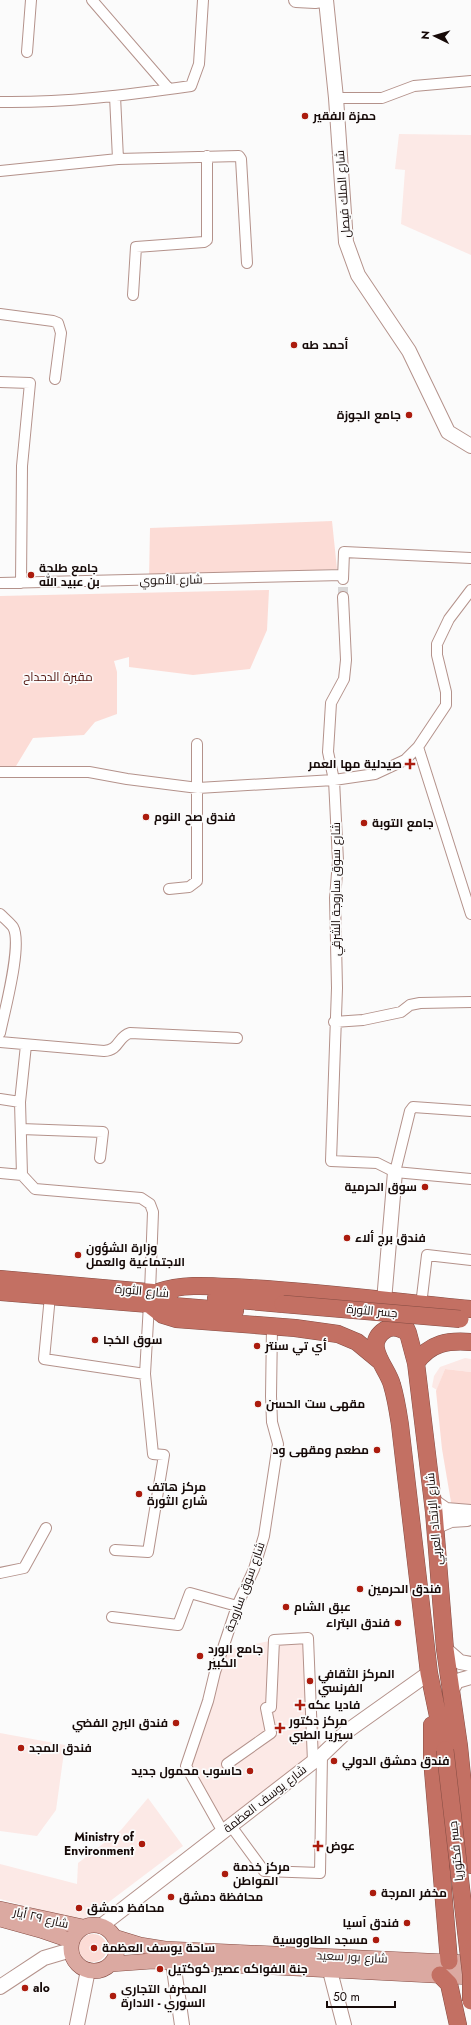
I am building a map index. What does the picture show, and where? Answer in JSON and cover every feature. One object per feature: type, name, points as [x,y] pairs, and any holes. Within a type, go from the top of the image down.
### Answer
[{"type":"highway","name":"شارع الثورة","points":[[0,1279],[153,1296],[279,1315]]},
{"type":"highway","points":[[380,1362],[357,1342],[338,1334],[295,1328],[279,1315],[169,1318],[153,1296],[169,1288],[196,1286],[295,1291],[421,1305],[462,1323],[471,1342]]},
{"type":"highway","points":[[295,1291],[302,1300],[304,1313],[299,1324],[295,1328]]},
{"type":"highway","name":"شارع الثورة","points":[[0,1292],[50,1296],[153,1296]]},
{"type":"highway","points":[[338,1334],[333,1325],[332,1315],[334,1304],[339,1295]]},
{"type":"highway","name":"شارع الإتحاد العربي","points":[[384,1301],[393,1307],[408,1333],[416,1363],[433,1500],[444,1648],[451,1691],[452,1748]]},
{"type":"highway","name":"جسر الثورة","points":[[279,1315],[462,1323]]},
{"type":"highway","points":[[416,1363],[427,1351],[441,1343],[462,1323]]},
{"type":"highway","points":[[380,1362],[376,1346],[377,1339],[382,1333],[395,1327],[408,1333]]},
{"type":"highway","name":"شارع الإتحاد العربي","points":[[380,1362],[392,1384],[400,1425],[432,1693],[452,1748]]},
{"type":"highway","points":[[432,1693],[432,1759],[444,1968],[458,2024]]},
{"type":"highway","name":"جسر فكتوريا","points":[[452,1748],[471,1865]]},
{"type":"highway","name":"جسر فكتوريا","points":[[452,1748],[471,2001]]},
{"type":"highway","points":[[458,2024],[465,2015],[471,2011]]},
{"type":"main road","name":"شارع ٢٩ أيار","points":[[0,1909],[83,1927]]},
{"type":"main road","name":"شارع ٢٩ أيار","points":[[0,1919],[40,1930],[71,1946]]},
{"type":"main road","points":[[92,1925],[101,1926],[111,1932],[114,1937],[116,1952],[111,1964],[100,1970],[88,1970],[76,1963],[71,1946],[76,1933],[83,1927],[92,1925]]},
{"type":"main road","name":"شارع بور سعيد","points":[[114,1937],[140,1945],[165,1949],[444,1968]]},
{"type":"main road","name":"شارع بور سعيد","points":[[111,1964],[134,1961],[173,1962],[330,1971],[444,1968]]},
{"type":"main road","points":[[444,1968],[471,1963]]},
{"type":"main road","points":[[444,1968],[471,1977]]},
{"type":"street","points":[[27,52],[31,0]]},
{"type":"street","points":[[92,0],[169,89]]},
{"type":"street","points":[[0,102],[40,103],[115,96],[191,86],[199,64],[203,0]]},
{"type":"street","points":[[296,0],[315,2],[321,0]]},
{"type":"street","name":"شارع الملك فيصل","points":[[326,0],[336,98],[346,242],[358,275],[410,351],[448,432],[471,446]]},
{"type":"street","points":[[336,98],[382,98],[414,86],[471,81]]},
{"type":"street","points":[[115,96],[118,159]]},
{"type":"street","points":[[133,295],[136,247],[204,242],[207,240],[207,156]]},
{"type":"street","points":[[0,171],[118,159],[239,156],[241,160],[247,263]]},
{"type":"street","points":[[0,314],[53,321],[58,323],[61,328],[61,333],[55,379]]},
{"type":"street","points":[[0,382],[30,383],[22,466],[21,583]]},
{"type":"street","name":"شارع الأموي","points":[[0,583],[343,577],[344,552],[471,558]]},
{"type":"street","points":[[0,772],[88,772],[127,779],[198,788],[334,780],[375,774],[405,760],[418,747],[446,705],[446,692],[437,655],[438,644],[449,619],[471,590]]},
{"type":"street","name":"شارع سوق ساروجة الشرقي","points":[[343,597],[346,660],[344,679],[331,703],[328,752],[334,780],[338,861],[335,898],[337,988],[334,1022],[331,1161],[377,1162],[395,1172]]},
{"type":"street","points":[[169,889],[189,887],[197,881],[197,744]]},
{"type":"street","points":[[418,747],[471,914]]},
{"type":"street","points":[[0,914],[14,928],[16,942],[14,964],[0,1033]]},
{"type":"street","points":[[334,1022],[363,1020],[401,1012],[410,1004],[471,1002]]},
{"type":"street","points":[[0,1042],[104,1051],[113,1049],[124,1035],[130,1033],[237,1038]]},
{"type":"street","points":[[26,1045],[20,1102],[22,1175],[35,1189],[141,1198],[148,1202],[153,1212],[153,1296],[145,1374],[153,1454],[164,1455],[148,1552],[115,1550]]},
{"type":"street","points":[[0,1099],[20,1102]]},
{"type":"street","points":[[384,1301],[395,1172],[410,1111],[413,1107],[471,1111]]},
{"type":"street","points":[[21,1129],[103,1132],[100,1158]]},
{"type":"street","points":[[395,1172],[471,1179]]},
{"type":"street","points":[[0,1173],[22,1175]]},
{"type":"street","points":[[421,1305],[427,1255],[471,1260]]},
{"type":"street","points":[[50,1296],[44,1359],[145,1374]]},
{"type":"street","name":"شارع سوق ساروجة","points":[[279,1315],[270,1396],[272,1422],[278,1444],[264,1536],[254,1569],[237,1606],[186,1766],[227,1829],[264,1871],[320,1873],[318,1759]]},
{"type":"street","points":[[433,1500],[446,1510],[471,1512]]},
{"type":"street","points":[[435,1527],[451,1520],[471,1519]]},
{"type":"street","points":[[0,1573],[24,1568],[46,1528]]},
{"type":"street","points":[[112,1617],[178,1625],[190,1593],[237,1606]]},
{"type":"street","points":[[227,1764],[271,1733],[266,1708],[271,1707],[274,1640],[308,1638],[318,1759]]},
{"type":"street","points":[[444,1648],[460,1662],[471,1664]]},
{"type":"street","name":"شارع يوسف العظمة","points":[[101,1926],[318,1759],[346,1732],[429,1673]]},
{"type":"street","points":[[451,1691],[457,1681],[471,1677]]},
{"type":"street","points":[[0,1987],[44,1958],[71,1946]]},
{"type":"street","points":[[173,1962],[182,2025]]},
{"type":"street","points":[[77,2025],[88,1970]]},
{"type":"street","points":[[330,1971],[344,2025]]},
{"type":"shaded area","points":[[399,134],[471,135],[471,255],[401,224],[405,170],[395,169]]},
{"type":"shaded area","points":[[465,1358],[471,1359],[471,1372],[445,1369],[437,1390],[432,1387],[434,1376],[440,1367]]},
{"type":"shaded area","points":[[308,1638],[322,1755],[223,1832],[186,1766],[222,1651],[274,1640]]},
{"type":"shaded area","points":[[0,1733],[65,1745],[56,1810],[37,1836],[0,1831]]},
{"type":"shaded area","points":[[148,1798],[183,1846],[93,1914],[84,1919],[77,1920],[0,1899],[0,1864],[77,1884],[78,1863],[121,1830]]},
{"type":"green space","points":[[332,521],[337,569],[149,580],[150,528]]},
{"type":"green space","name":"مقبرة الدحداح","points":[[269,590],[267,630],[250,669],[193,675],[129,667],[129,657],[114,661],[117,672],[117,714],[95,722],[84,735],[33,738],[13,771],[0,772],[0,596]]},
{"type":"green space","points":[[445,1369],[471,1372],[471,1508],[452,1508],[442,1449],[436,1391]]},
{"type":"green space","points":[[93,1934],[103,1938],[107,1948],[103,1958],[93,1962],[83,1958],[79,1948],[83,1938]]},
{"type":"tunnel","points":[[343,579],[343,597]]},
{"type":"place","name":"حمزة الفقير","points":[[305,116]]},
{"type":"place","name":"أحمد طه","points":[[294,345]]},
{"type":"place","name":"جامع الجوزة","points":[[409,415]]},
{"type":"place","name":"جامع طلحة بن عبيد الله","points":[[31,575]]},
{"type":"place","name":"صيدلية مها العمر","points":[[410,764]]},
{"type":"place","name":"فندق صح النوم","points":[[146,817]]},
{"type":"place","name":"جامع التوبة","points":[[364,823]]},
{"type":"place","name":"سوق الحرمية","points":[[425,1187]]},
{"type":"place","name":"فندق برج ألاء","points":[[347,1238]]},
{"type":"place","name":"وزارة الشؤون الاجتماعية والعمل","points":[[78,1255]]},
{"type":"place","name":"سوق الخجا","points":[[95,1340]]},
{"type":"place","name":"أي تي سنتر","points":[[257,1346]]},
{"type":"place","name":"مقهى ست الحسن","points":[[258,1404]]},
{"type":"place","name":"مطعم ومقهى ود","points":[[377,1450]]},
{"type":"place","name":"مركز هاتف شارع الثورة","points":[[139,1494]]},
{"type":"place","name":"فندق الحرمين","points":[[360,1589]]},
{"type":"place","name":"عبق الشام","points":[[286,1607]]},
{"type":"place","name":"فندق البتراء","points":[[398,1623]]},
{"type":"place","name":"جامع الورد الكبير","points":[[200,1656]]},
{"type":"place","name":"المركز الثقافي الفرنسي","points":[[310,1681]]},
{"type":"place","name":"فاديا عكه","points":[[300,1705]]},
{"type":"place","name":"فندق البرج الفضي","points":[[176,1723]]},
{"type":"place","name":"مركز دكتور سيريا الطبي","points":[[280,1728]]},
{"type":"place","name":"فندق المجد","points":[[21,1748]]},
{"type":"place","name":"فندق دمشق الدولي","points":[[334,1761]]},
{"type":"place","name":"حاسوب محمول جديد","points":[[250,1771]]},
{"type":"place","name":"Ministry of Environment","points":[[142,1844]]},
{"type":"place","name":"عوض","points":[[318,1846]]},
{"type":"place","name":"مركز خدمة المواطن","points":[[225,1874]]},
{"type":"place","name":"مخفر المرجة","points":[[373,1893]]},
{"type":"place","name":"محافظة دمشق","points":[[171,1897]]},
{"type":"place","name":"محافظ دمشق","points":[[79,1908]]},
{"type":"place","name":"فندق آسيا","points":[[407,1923]]},
{"type":"place","name":"مسجد الطاووسية","points":[[376,1940]]},
{"type":"place","name":"ساحة يوسف العظمة","points":[[94,1948]]},
{"type":"place","name":"جنة الفواكه عصير كوكتيل","points":[[160,1969]]},
{"type":"place","name":"alo","points":[[25,1988]]},
{"type":"place","name":"المصرف التجاري السوري - الادارة","points":[[113,1996]]}]
